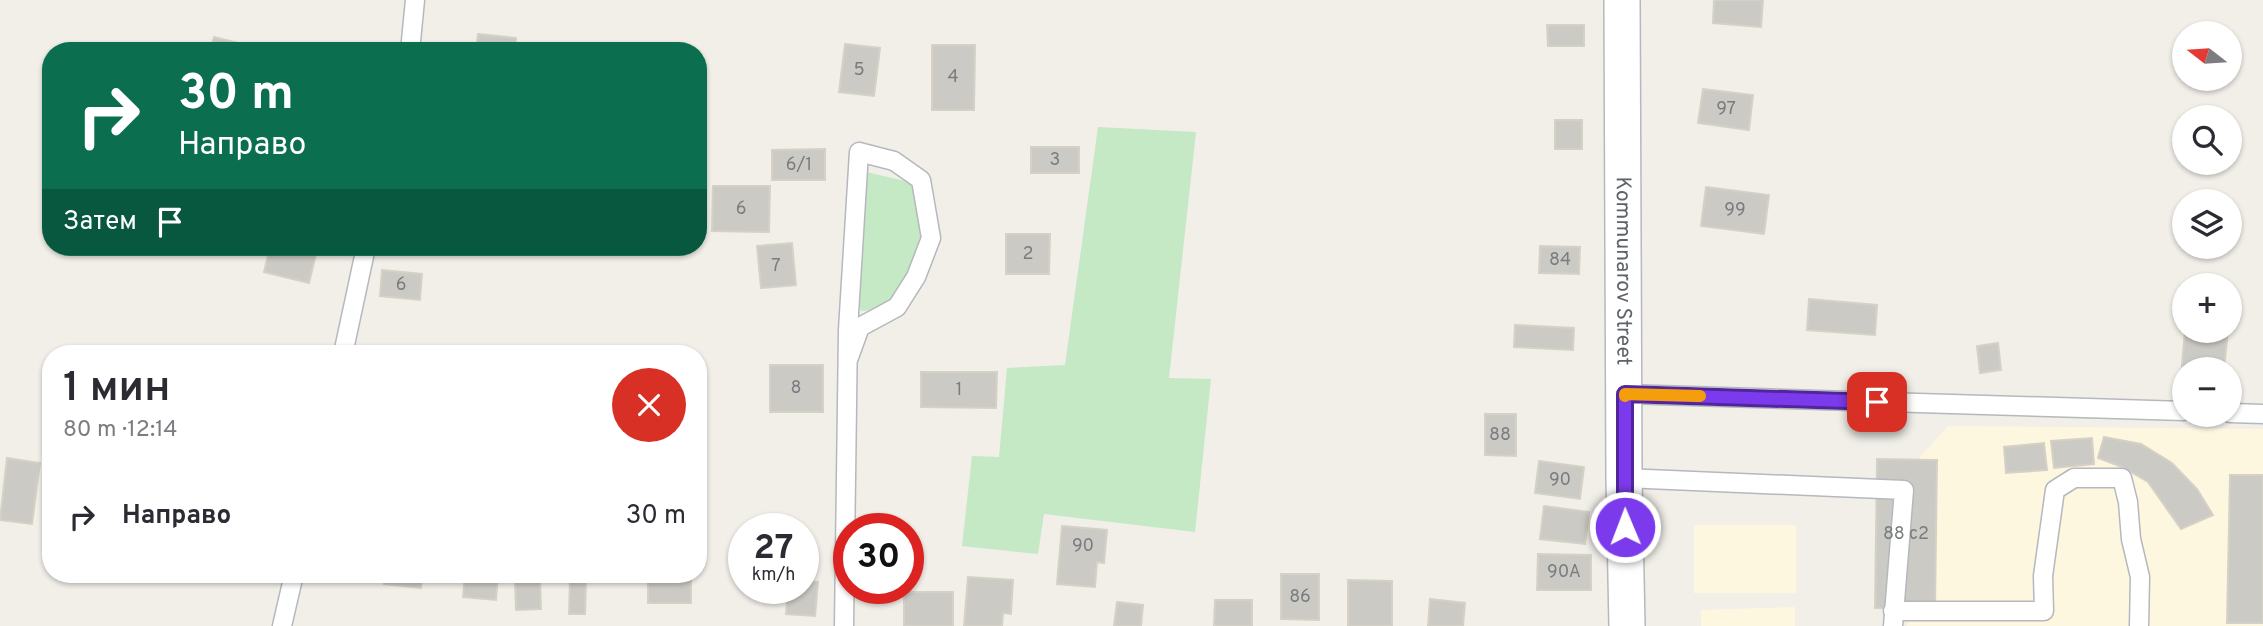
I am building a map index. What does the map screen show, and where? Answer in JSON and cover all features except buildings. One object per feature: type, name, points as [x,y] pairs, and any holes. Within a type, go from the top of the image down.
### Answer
[{"type":"street","name":"Kommunarov Street","points":[[1622,0],[1627,626]]},
{"type":"lane","points":[[412,42],[415,0]]},
{"type":"lane","points":[[844,626],[848,330],[859,152],[894,161],[921,180],[931,238],[916,277],[897,307],[860,327],[848,360]]},
{"type":"lane","points":[[345,345],[364,256]]},
{"type":"lane","points":[[1625,394],[2172,411]]},
{"type":"lane","points":[[2242,413],[2263,414]]},
{"type":"lane","points":[[1624,478],[1904,490],[1893,619],[2043,611],[2043,576],[2056,490],[2074,478],[2122,478],[2140,577],[2139,626]]},
{"type":"lane","points":[[282,626],[292,583]]},
{"type":"shaded area","points":[[1948,426],[2263,429],[2263,626],[1907,626],[1920,457]]},
{"type":"shaded area","points":[[1694,525],[1796,525],[1796,593],[1694,593]]},
{"type":"shaded area","points":[[1795,607],[1795,626],[1701,626],[1701,610]]},
{"type":"green space","points":[[1098,127],[1196,132],[1169,378],[1211,379],[1195,532],[1044,514],[1038,554],[962,546],[972,456],[999,457],[1007,368],[1065,365]]},
{"type":"green space","points":[[862,171],[909,182],[917,199],[921,218],[921,239],[917,260],[909,279],[897,295],[881,306],[862,311],[858,308],[854,294]]},
{"type":"slow traffic","points":[[1625,396],[1700,396]]},
{"type":"route","points":[[1625,527],[1625,394],[1877,402]]}]
